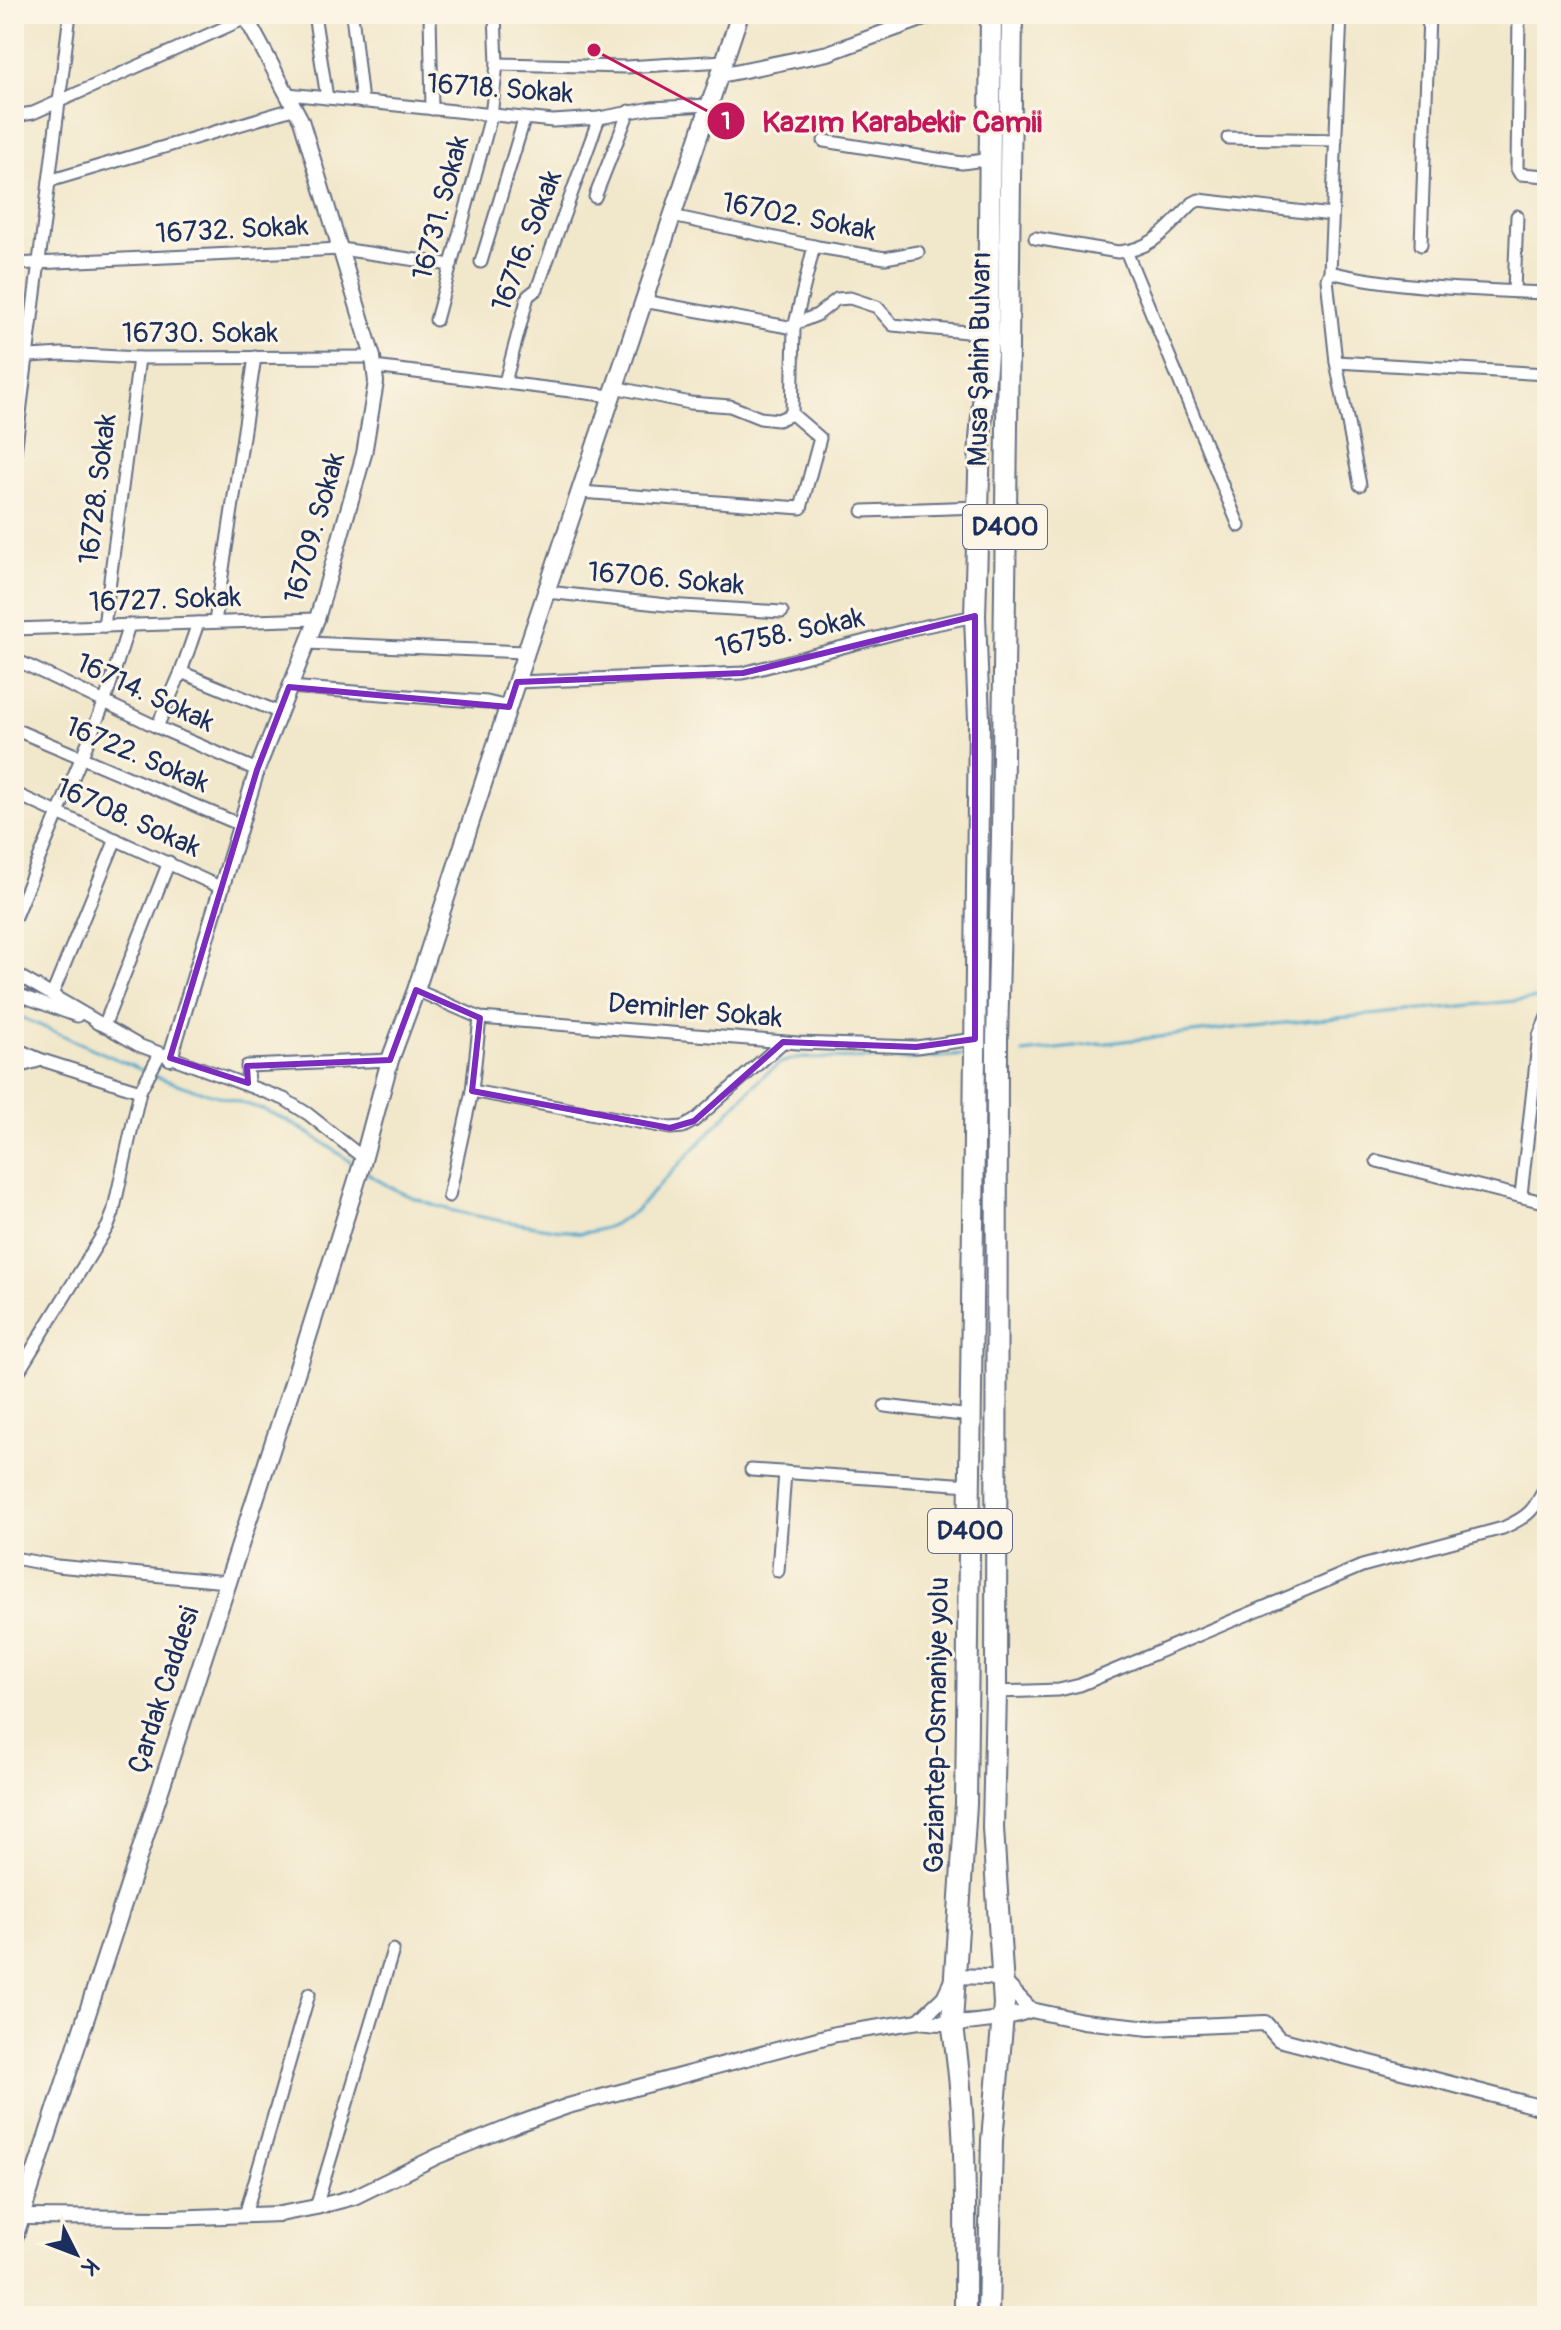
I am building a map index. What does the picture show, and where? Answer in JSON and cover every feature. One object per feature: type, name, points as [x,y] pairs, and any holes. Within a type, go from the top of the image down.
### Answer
[{"type":"highway","name":"Musa Şahin Bulvarı","points":[[975,1039],[979,720],[975,616],[988,334],[991,14]]},
{"type":"highway","name":"Musa Şahin Bulvarı","points":[[997,1040],[1012,14]]},
{"type":"highway","name":"Gaziantep-Osmaniye yolu","points":[[965,2316],[962,2138],[958,2055],[952,2022],[966,1804],[975,1039]]},
{"type":"highway","name":"Gaziantep-Osmaniye yolu","points":[[988,2316],[992,2140],[1003,2020],[993,1828],[997,1040]]},
{"type":"main road","name":"Çardak Caddesi","points":[[14,2238],[306,1343],[390,1060],[416,990],[740,14]]},
{"type":"street","points":[[14,461],[70,14]]},
{"type":"street","points":[[314,14],[327,98]]},
{"type":"street","points":[[352,14],[362,102]]},
{"type":"street","points":[[430,14],[432,109]]},
{"type":"street","name":"16731. Sokak","points":[[436,320],[491,116],[497,64],[495,14]]},
{"type":"street","points":[[497,64],[722,68],[828,53],[935,14]]},
{"type":"street","points":[[1341,14],[1330,272],[1327,279],[1336,362],[1360,485]]},
{"type":"street","points":[[1421,245],[1429,14]]},
{"type":"street","points":[[1519,14],[1517,169],[1525,176],[1547,176]]},
{"type":"street","points":[[14,116],[33,113],[59,102],[245,16]]},
{"type":"street","name":"16709. Sokak","points":[[165,1056],[222,888],[257,770],[317,619],[364,454],[376,391],[374,362],[296,108],[245,16]]},
{"type":"street","name":"16718. Sokak","points":[[288,94],[524,120],[599,118],[629,111],[708,105]]},
{"type":"street","points":[[49,181],[296,108]]},
{"type":"street","points":[[595,197],[629,111]]},
{"type":"street","name":"16716. Sokak","points":[[505,382],[528,296],[537,289],[599,118]]},
{"type":"street","points":[[481,262],[524,120]]},
{"type":"street","points":[[1228,138],[1336,140]]},
{"type":"street","points":[[824,141],[962,163],[991,159]]},
{"type":"street","points":[[1035,238],[1126,251],[1152,242],[1172,226],[1190,205],[1207,200],[1332,215]]},
{"type":"street","name":"16702. Sokak","points":[[672,216],[885,258],[918,252]]},
{"type":"street","points":[[1514,291],[1517,216]]},
{"type":"street","points":[[580,492],[801,508],[820,438],[792,414],[796,326],[814,246]]},
{"type":"street","name":"16732. Sokak","points":[[14,264],[341,249],[451,265]]},
{"type":"street","points":[[1126,251],[1239,526]]},
{"type":"street","points":[[1330,272],[1351,277],[1547,293]]},
{"type":"street","points":[[643,301],[796,326],[837,299],[850,298],[877,307],[893,325],[988,334]]},
{"type":"street","name":"16730. Sokak","points":[[14,357],[62,354],[374,362],[505,382],[613,391],[730,406],[760,418],[778,420],[792,414]]},
{"type":"street","points":[[215,622],[255,357]]},
{"type":"street","name":"16728. Sokak","points":[[104,626],[139,358]]},
{"type":"street","points":[[1336,362],[1547,374]]},
{"type":"street","points":[[863,511],[979,507]]},
{"type":"street","name":"16706. Sokak","points":[[547,592],[667,605],[782,612]]},
{"type":"street","name":"16758. Sokak","points":[[517,682],[743,673],[911,629],[975,616]]},
{"type":"street","name":"16727. Sokak","points":[[14,629],[317,619]]},
{"type":"street","points":[[157,727],[198,623]]},
{"type":"street","points":[[14,919],[105,701],[129,625]]},
{"type":"street","points":[[307,643],[526,652]]},
{"type":"street","name":"16714. Sokak","points":[[14,659],[157,727],[257,770]]},
{"type":"street","points":[[181,672],[278,712]]},
{"type":"street","points":[[289,687],[487,702],[509,707]]},
{"type":"street","name":"16722. Sokak","points":[[14,729],[241,825]]},
{"type":"street","name":"16708. Sokak","points":[[14,793],[222,888]]},
{"type":"street","points":[[52,995],[116,839]]},
{"type":"street","points":[[104,1026],[169,862]]},
{"type":"street","points":[[14,973],[104,1026],[165,1056],[248,1083],[284,1099],[308,1114],[362,1161]]},
{"type":"street","name":"Demirler Sokak","points":[[416,990],[480,1018],[783,1042],[916,1047],[975,1039]]},
{"type":"street","points":[[14,993],[104,1026]]},
{"type":"street","points":[[1521,1195],[1539,1036],[1547,1017]]},
{"type":"street","points":[[449,1196],[472,1091],[480,1018]]},
{"type":"street","points":[[472,1091],[670,1128],[683,1127],[706,1111],[783,1042]]},
{"type":"street","points":[[14,1048],[42,1060],[143,1088]]},
{"type":"street","points":[[14,1379],[108,1226],[143,1088],[153,1068],[165,1056]]},
{"type":"street","points":[[14,1068],[42,1060]]},
{"type":"street","points":[[248,1083],[247,1066],[390,1060]]},
{"type":"street","points":[[1377,1161],[1547,1203]]},
{"type":"street","points":[[885,1406],[971,1416]]},
{"type":"street","points":[[751,1470],[970,1485]]},
{"type":"street","points":[[778,1571],[785,1472]]},
{"type":"street","points":[[996,1692],[1059,1690],[1080,1685],[1362,1566],[1503,1528],[1534,1510],[1547,1484]]},
{"type":"street","points":[[14,1558],[57,1566],[226,1582]]},
{"type":"street","points":[[316,2207],[393,1950]]},
{"type":"street","points":[[919,2021],[944,1997],[954,1976],[1002,1980],[1031,2010]]},
{"type":"street","points":[[245,2215],[309,1994]]},
{"type":"street","points":[[22,2217],[137,2219],[280,2214],[316,2207],[354,2197],[438,2156],[568,2106],[750,2055],[836,2034],[919,2021],[1003,2020],[1031,2010],[1083,2021],[1150,2028],[1265,2023],[1279,2039],[1547,2109]]},
{"type":"highlighted area","points":[[975,616],[975,1039],[916,1047],[783,1042],[694,1121],[670,1128],[472,1091],[480,1018],[416,990],[390,1060],[247,1066],[248,1083],[170,1058],[257,770],[289,687],[509,707],[517,682],[743,673]]},
{"type":"waterway","points":[[1023,1053],[1243,1027],[1547,998]]},
{"type":"waterway","points":[[14,1014],[146,1072]]},
{"type":"waterway","points":[[366,1172],[390,1187],[442,1207],[497,1220],[589,1232],[609,1226],[635,1211],[762,1077],[780,1063],[797,1058],[909,1059],[966,1055]]},
{"type":"waterway","points":[[153,1075],[271,1113],[315,1137],[356,1166]]},
{"type":"place","name":"Kazım Karabekir Camii","points":[[594,50]]}]
